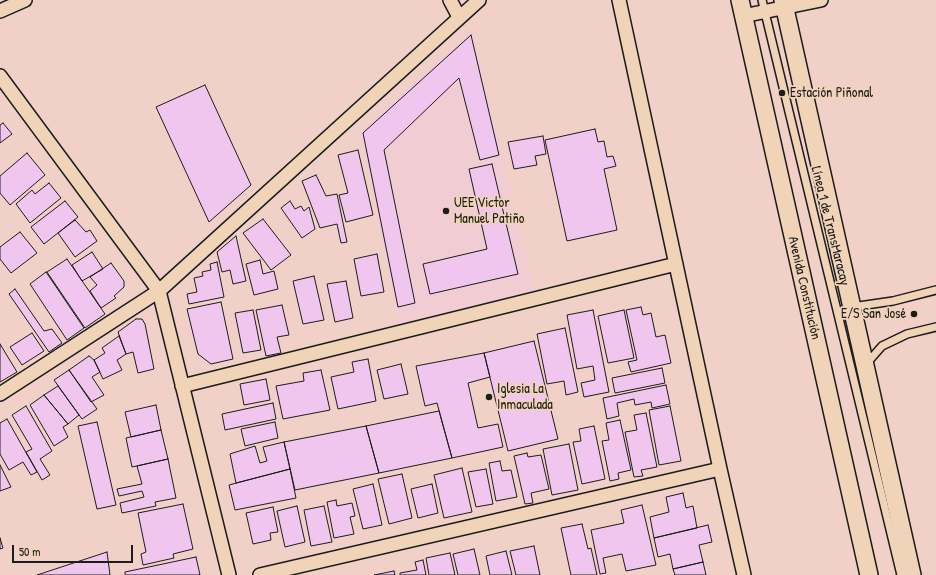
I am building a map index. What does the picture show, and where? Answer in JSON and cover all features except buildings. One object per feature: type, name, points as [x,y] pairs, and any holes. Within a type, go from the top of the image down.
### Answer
[{"type":"street","points":[[0,12],[25,0]]},
{"type":"street","points":[[450,0],[459,17]]},
{"type":"street","points":[[0,394],[159,291],[479,0]]},
{"type":"street","points":[[619,0],[744,575]]},
{"type":"street","points":[[741,8],[821,0]]},
{"type":"street","points":[[784,4],[864,367],[912,575]]},
{"type":"street","name":"Avenida Constitución","points":[[741,8],[869,575]]},
{"type":"street","points":[[0,76],[159,291],[230,575]]},
{"type":"street","points":[[182,386],[676,264]]},
{"type":"street","points":[[260,575],[720,469]]},
{"type":"lane","name":"Línea 1 de TransMaracay","points":[[763,6],[901,575]]},
{"type":"lane","points":[[851,308],[893,301],[936,290]]},
{"type":"lane","points":[[864,367],[882,346],[907,334],[936,327]]},
{"type":"shaded area","name":"UEE Victor Manuel Patiño","points":[[472,29],[535,290],[399,324],[360,131]]},
{"type":"place","name":"Estación Piñonal","points":[[782,93]]},
{"type":"place","name":"UEE Victor Manuel Patiño","points":[[446,211]]},
{"type":"place","name":"E/S San José","points":[[914,314]]},
{"type":"place","name":"Iglesia La Inmaculada","points":[[489,397]]}]
